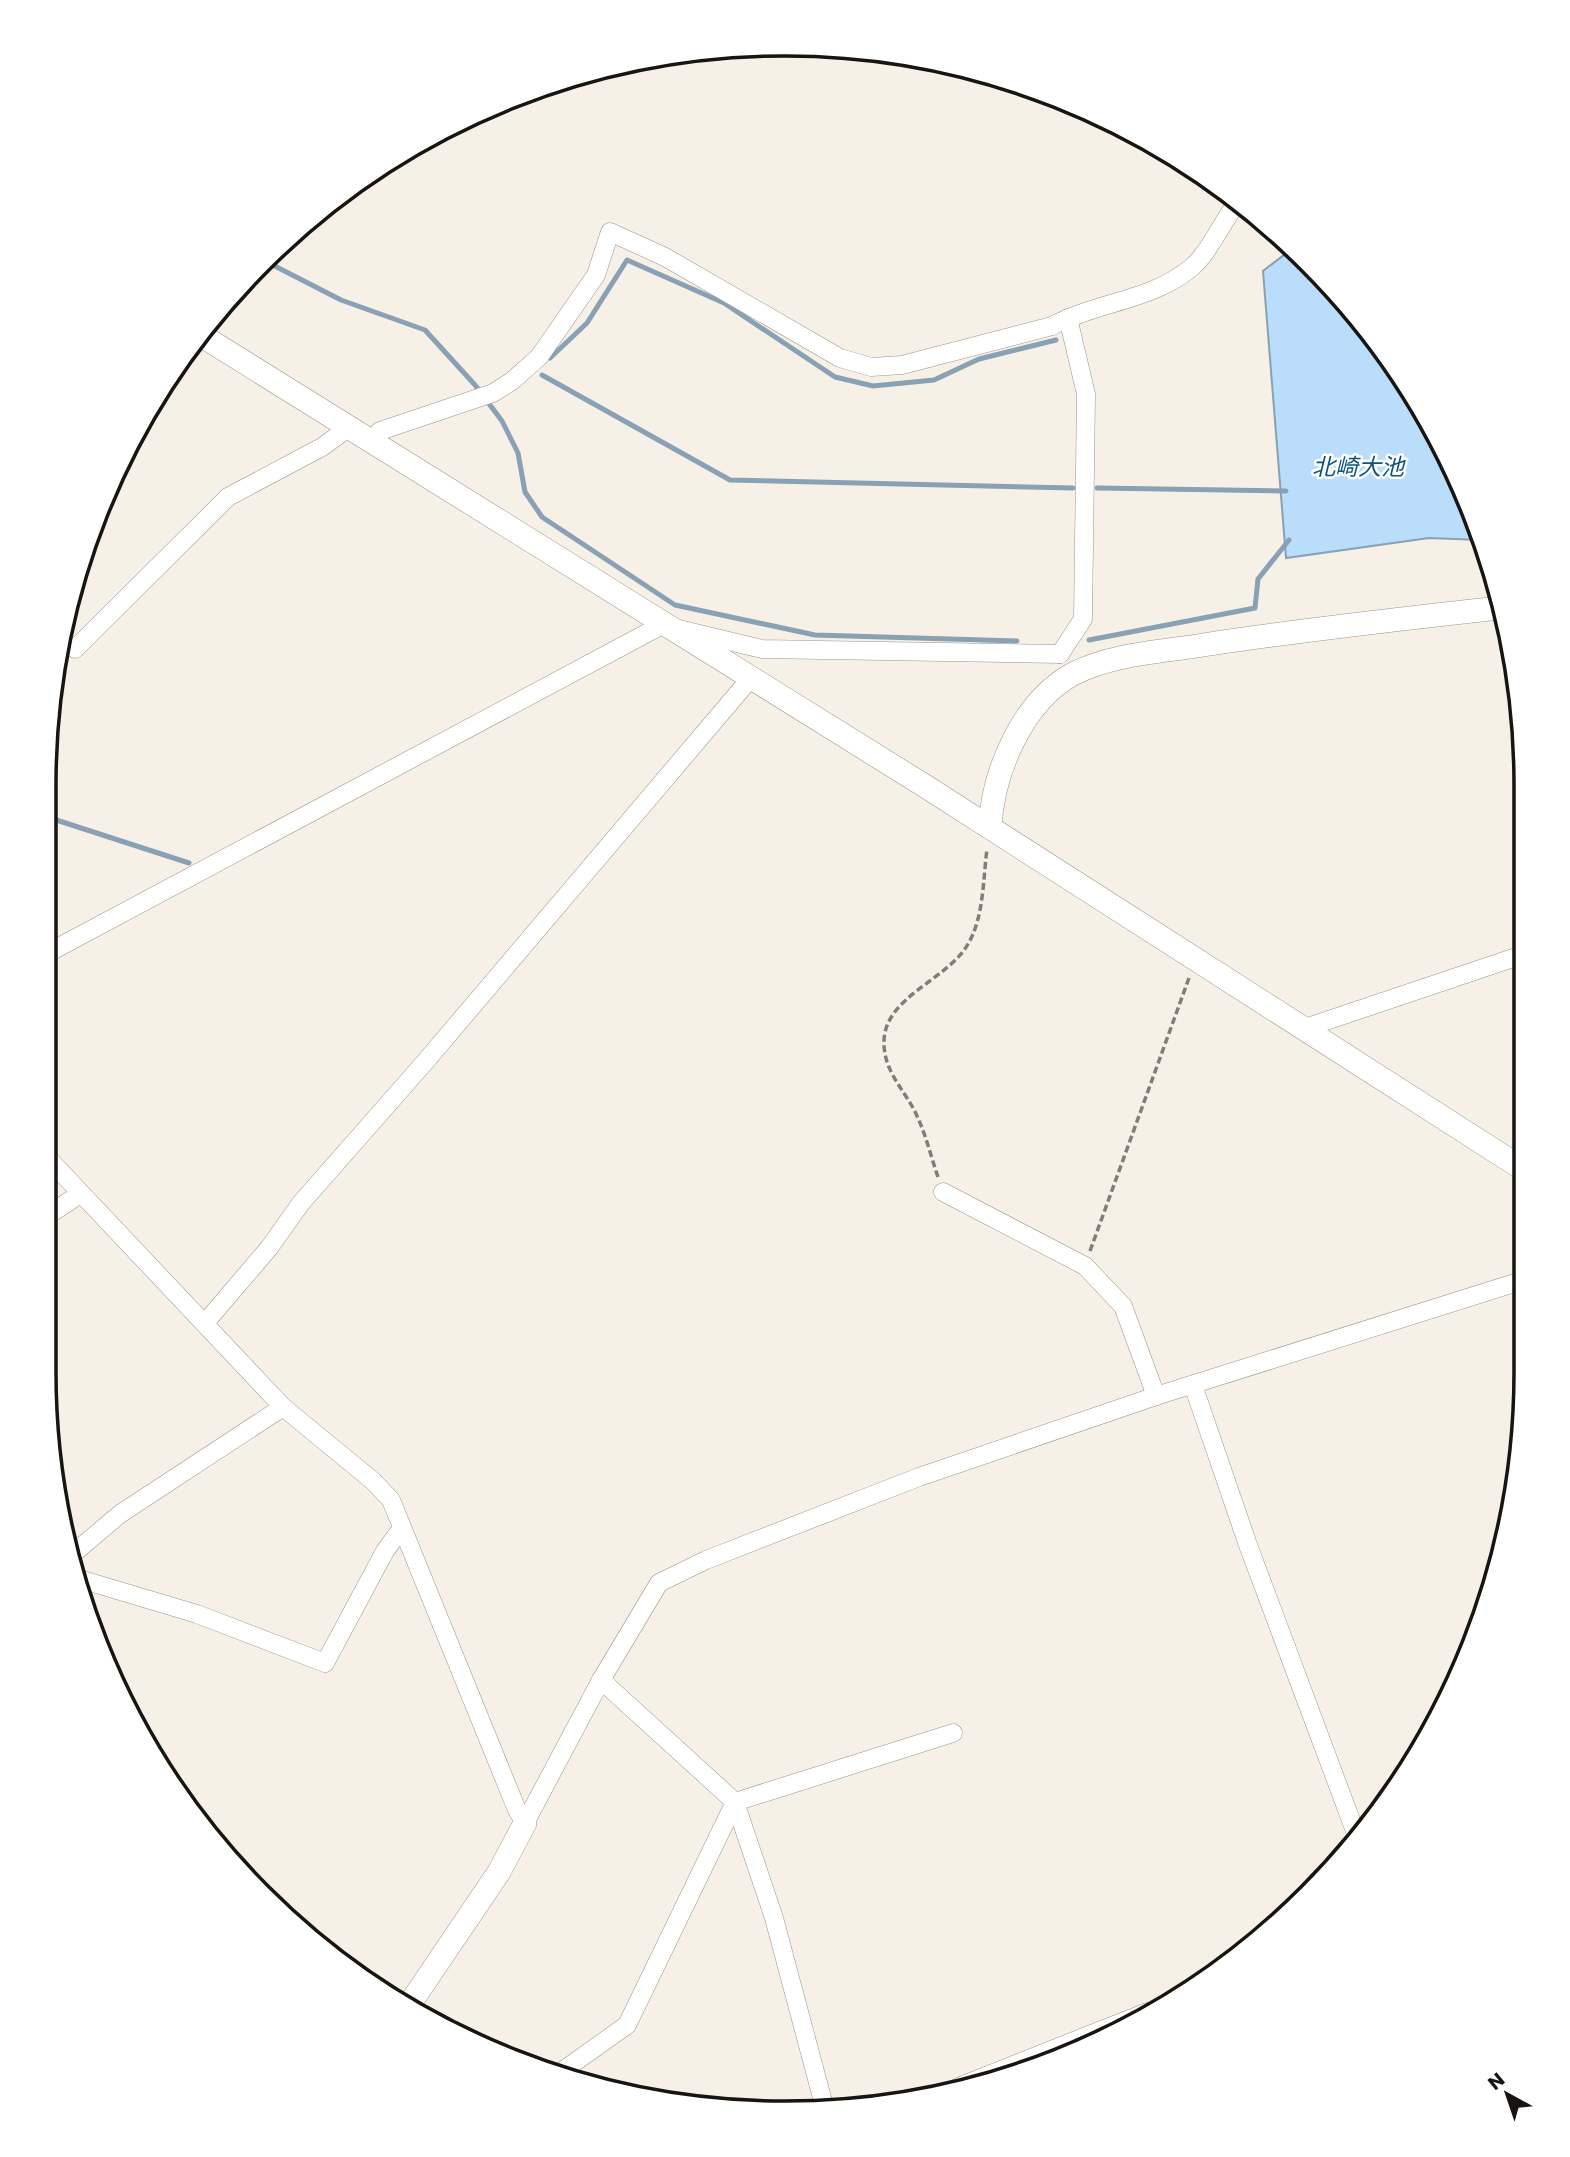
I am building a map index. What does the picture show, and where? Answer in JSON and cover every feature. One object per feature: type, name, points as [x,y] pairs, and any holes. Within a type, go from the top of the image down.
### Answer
[{"type":"street","points":[[370,442],[380,430],[485,396],[539,357],[596,275],[610,232],[665,257],[839,358],[872,367],[902,365],[1052,326],[1068,318],[1146,294],[1193,267],[1232,209]]},
{"type":"street","points":[[1060,654],[1083,619],[1086,394],[1068,318]]},
{"type":"street","points":[[208,340],[990,827],[1514,1163]]},
{"type":"street","points":[[75,649],[229,497],[322,447],[340,434],[345,426]]},
{"type":"street","points":[[990,827],[991,805],[999,778],[1023,723],[1036,704],[1074,674],[1133,656],[1287,631],[1492,609]]},
{"type":"street","points":[[56,949],[662,625],[762,649],[1060,654]]},
{"type":"street","points":[[1060,654],[1074,674]]},
{"type":"street","points":[[205,1323],[270,1248],[301,1203],[425,1062],[750,679]]},
{"type":"street","points":[[1302,1029],[1514,958]]},
{"type":"street","points":[[56,1167],[283,1407],[373,1481],[391,1500],[525,1823]]},
{"type":"street","points":[[943,1192],[1085,1266],[1123,1306],[1156,1396]]},
{"type":"street","points":[[56,1210],[80,1194]]},
{"type":"street","points":[[413,1998],[499,1872],[601,1680],[659,1583],[706,1560],[919,1477],[1156,1396],[1514,1282]]},
{"type":"street","points":[[1193,1385],[1248,1545],[1354,1827]]},
{"type":"street","points":[[78,1549],[120,1514],[283,1407]]},
{"type":"street","points":[[87,1581],[197,1614],[325,1663],[385,1551],[402,1528]]},
{"type":"street","points":[[601,1680],[735,1802],[774,1918],[822,2099]]},
{"type":"street","points":[[568,2067],[627,2025],[735,1802],[953,1732]]},
{"type":"street","points":[[1038,2055],[1080,2039]]},
{"type":"path","points":[[943,1192],[917,1115],[890,1072],[884,1044],[886,1028],[899,1006],[959,959],[970,942],[977,921],[990,827]]},
{"type":"path","points":[[1085,1266],[1195,961]]},
{"type":"water","name":"北崎大池","points":[[1284,255],[1333,304],[1363,341],[1391,380],[1439,463],[1471,540],[1429,538],[1286,558],[1263,271]]},
{"type":"waterway","points":[[550,358],[587,323],[627,260],[724,303],[835,377],[873,386],[934,380],[979,359],[1056,340]]},
{"type":"waterway","points":[[274,266],[341,300],[425,330],[475,385],[502,421],[518,453],[525,492],[542,517],[675,605],[815,635],[1017,641]]},
{"type":"waterway","points":[[542,375],[730,480],[1073,488]]},
{"type":"waterway","points":[[1097,488],[1286,491]]},
{"type":"waterway","points":[[1089,640],[1255,608],[1258,579],[1289,540]]},
{"type":"waterway","points":[[56,820],[189,863]]}]
